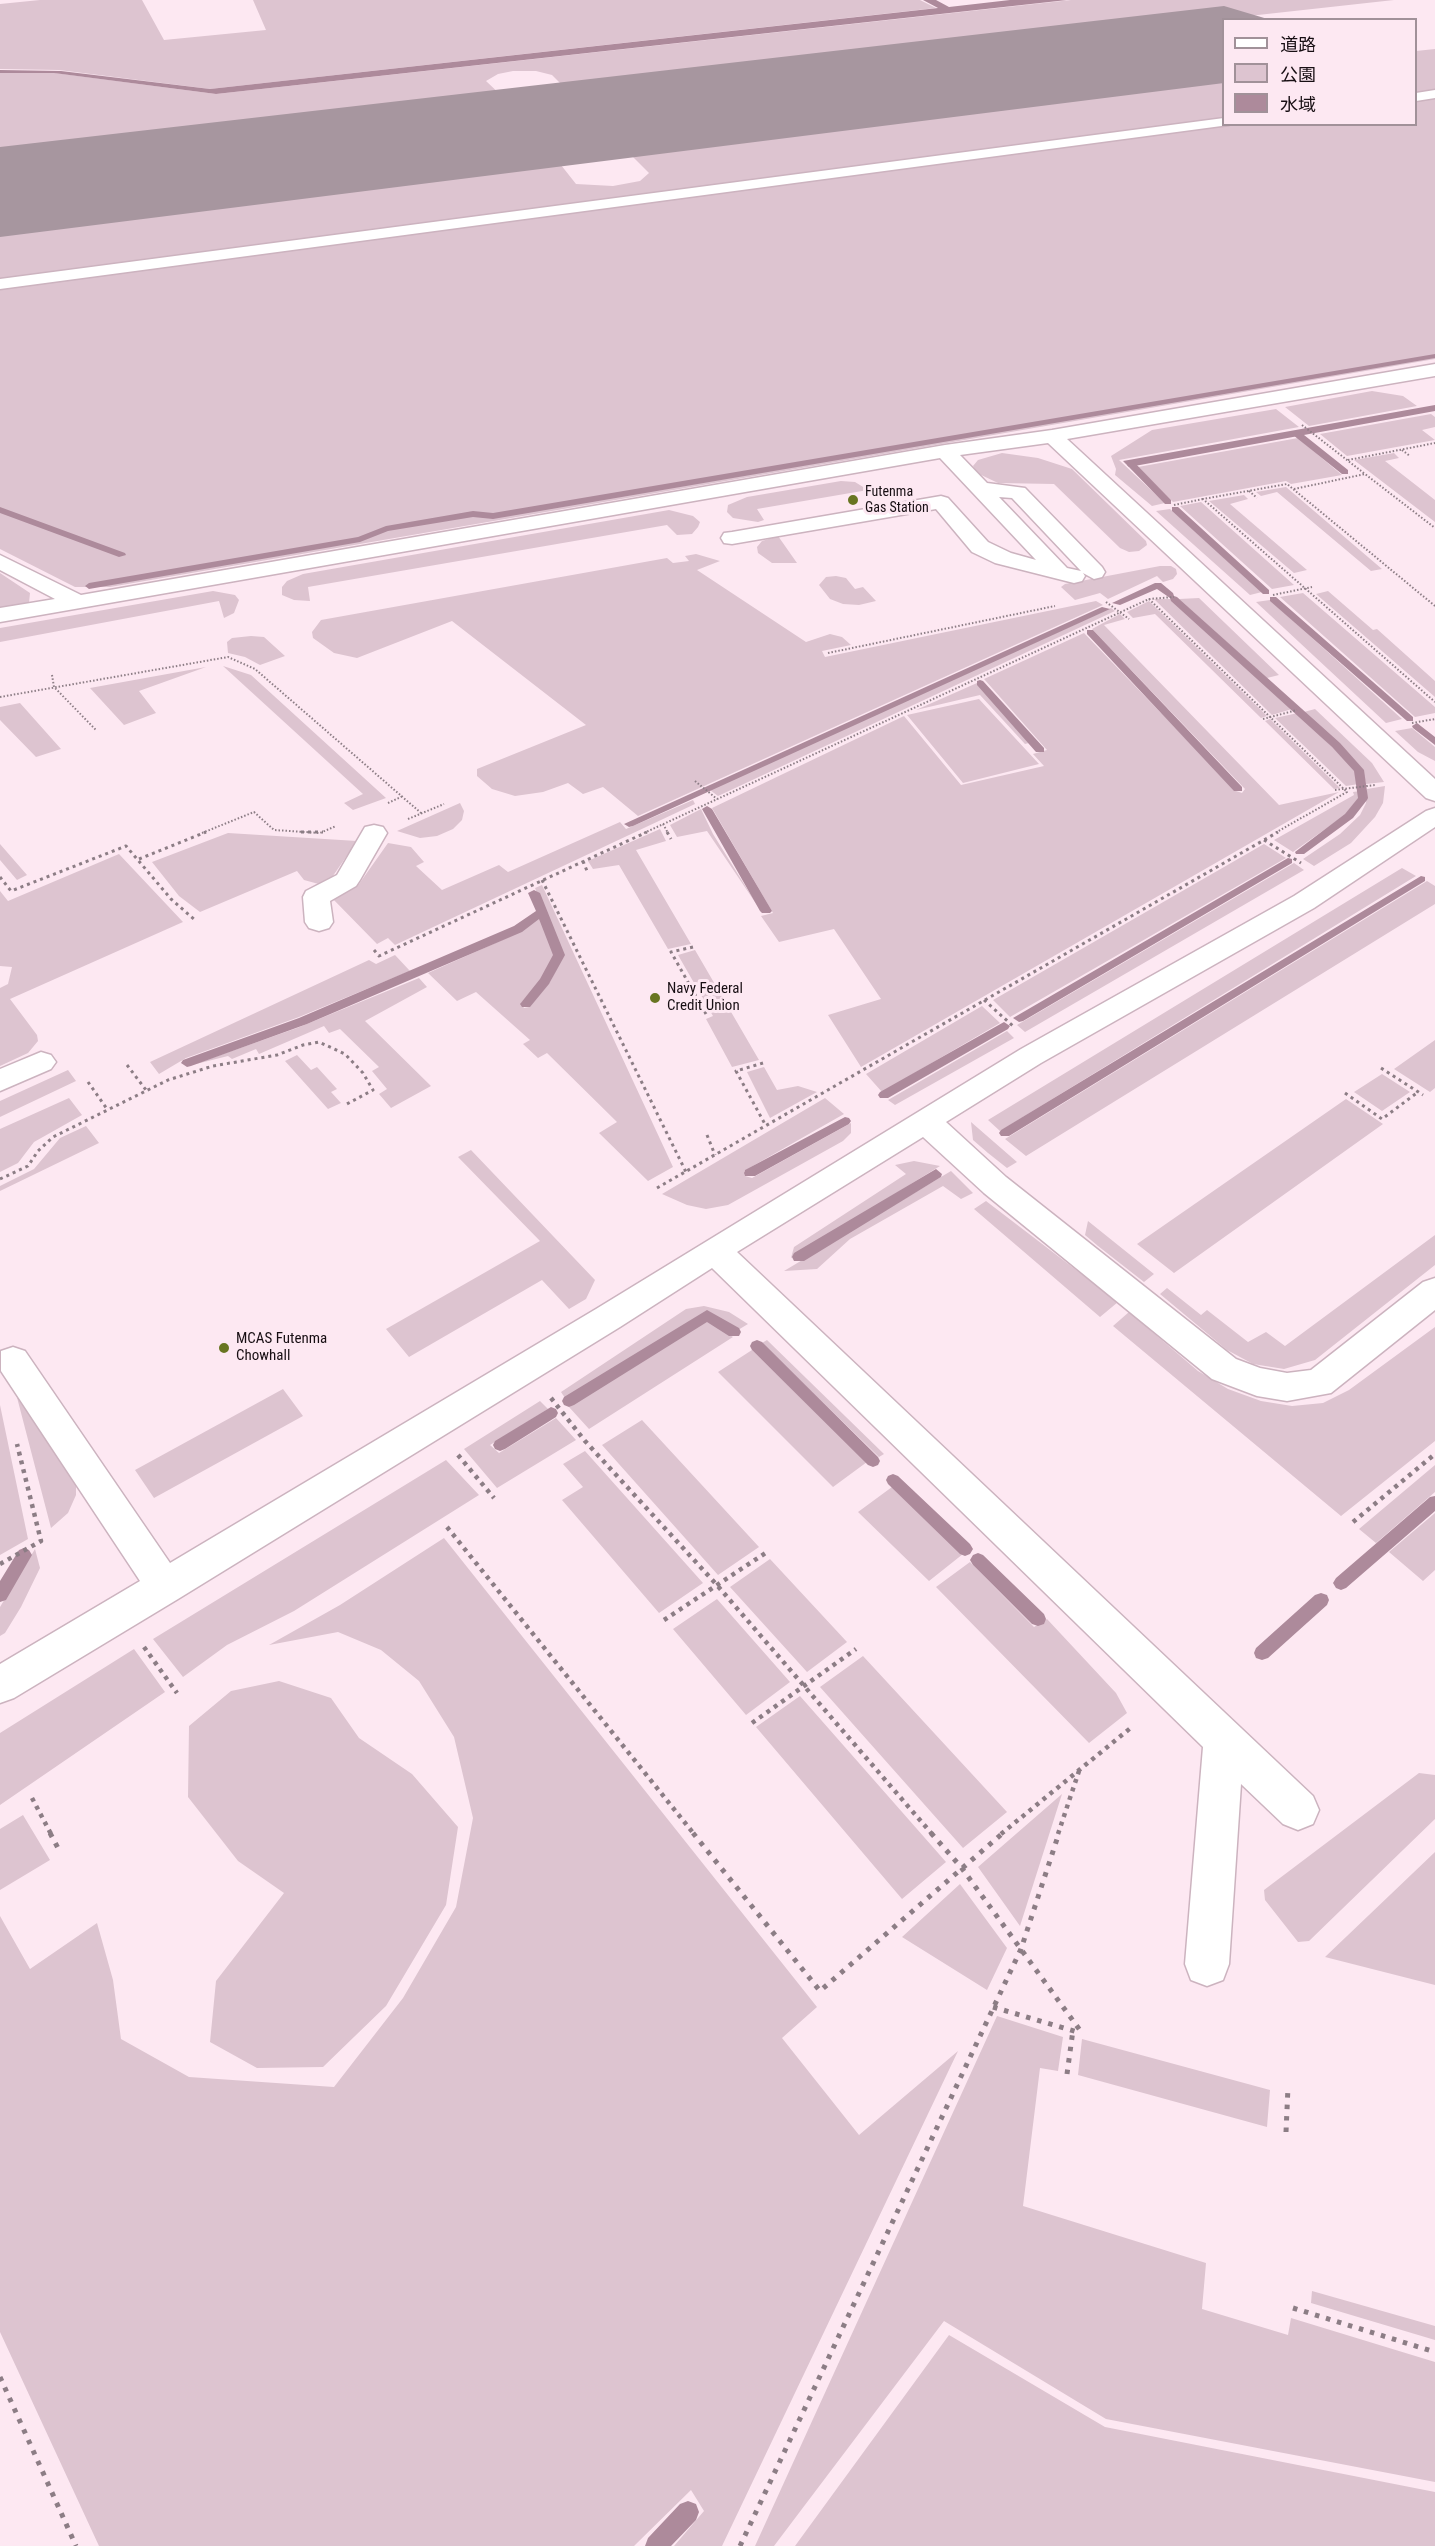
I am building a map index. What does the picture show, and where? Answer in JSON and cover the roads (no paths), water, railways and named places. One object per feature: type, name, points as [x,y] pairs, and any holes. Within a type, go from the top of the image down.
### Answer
[{"type":"lane","points":[[1417,97],[1435,94]]},
{"type":"lane","points":[[0,284],[1222,123]]},
{"type":"lane","points":[[0,615],[697,496],[877,462],[1052,436],[1435,370]]},
{"type":"lane","points":[[1052,436],[1435,793]]},
{"type":"lane","points":[[945,451],[982,489],[1076,574]]},
{"type":"lane","points":[[877,462],[914,507]]},
{"type":"lane","points":[[982,489],[1042,494],[1115,568]]},
{"type":"lane","points":[[1018,492],[1076,574]]},
{"type":"lane","points":[[732,538],[941,502],[980,547],[1004,558],[1076,574]]},
{"type":"lane","points":[[0,561],[78,602]]},
{"type":"lane","points":[[0,1685],[598,1324],[714,1250],[1031,1056],[1304,902],[1435,816]]},
{"type":"lane","points":[[319,922],[316,897],[347,880],[374,833]]},
{"type":"lane","points":[[0,1081],[41,1062]]},
{"type":"lane","points":[[925,1121],[995,1185],[1224,1369],[1257,1382],[1287,1387],[1319,1383],[1435,1291]]},
{"type":"lane","points":[[714,1250],[1298,1810]]},
{"type":"lane","points":[[13,1361],[165,1587]]},
{"type":"lane","points":[[1207,1964],[1224,1740]]},
{"type":"water","points":[[923,0],[936,0],[949,7],[1010,0],[1067,0],[216,94],[54,73],[0,73],[0,70],[61,71],[210,89],[938,8]]},
{"type":"water","points":[[1435,405],[1435,411],[1129,467],[1123,461]]},
{"type":"waterway","points":[[89,586],[360,539],[386,529],[473,514],[493,516],[1435,356]]},
{"type":"waterway","points":[[1296,433],[1345,472]]},
{"type":"waterway","points":[[1130,463],[1168,502]]},
{"type":"waterway","points":[[1175,509],[1266,592]]},
{"type":"waterway","points":[[0,510],[122,555]]},
{"type":"waterway","points":[[1117,603],[1158,585],[1170,595]]},
{"type":"waterway","points":[[1174,599],[1336,745],[1359,770],[1363,798],[1349,816],[1300,852]]},
{"type":"waterway","points":[[1273,599],[1410,719]]},
{"type":"waterway","points":[[629,824],[1105,609]]},
{"type":"waterway","points":[[1090,632],[1238,789]]},
{"type":"waterway","points":[[980,683],[1040,750]]},
{"type":"waterway","points":[[1417,726],[1435,742]]},
{"type":"waterway","points":[[707,809],[766,911]]},
{"type":"waterway","points":[[1019,1018],[1288,861]]},
{"type":"waterway","points":[[1005,1133],[1421,879]]},
{"type":"waterway","points":[[534,893],[542,912]]},
{"type":"waterway","points":[[187,1063],[303,1021],[454,957],[518,929],[542,912]]},
{"type":"waterway","points":[[526,1004],[545,981],[559,955],[542,912]]},
{"type":"waterway","points":[[884,1095],[1004,1026]]},
{"type":"waterway","points":[[750,1173],[845,1121]]},
{"type":"waterway","points":[[799,1257],[936,1174]]},
{"type":"waterway","points":[[569,1401],[707,1315],[734,1332]]},
{"type":"waterway","points":[[757,1346],[873,1461]]},
{"type":"waterway","points":[[500,1445],[551,1413]]},
{"type":"waterway","points":[[893,1480],[965,1549]]},
{"type":"waterway","points":[[1341,1583],[1435,1502]]},
{"type":"waterway","points":[[0,1595],[24,1555]]},
{"type":"waterway","points":[[978,1560],[1038,1619]]},
{"type":"waterway","points":[[1262,1653],[1321,1600]]},
{"type":"waterway","points":[[656,2546],[688,2512]]},
{"type":"place","name":"Futenma Gas Station","points":[[853,500]]},
{"type":"place","name":"Navy Federal Credit Union","points":[[655,998]]},
{"type":"place","name":"MCAS Futenma Chowhall","points":[[224,1348]]}]
